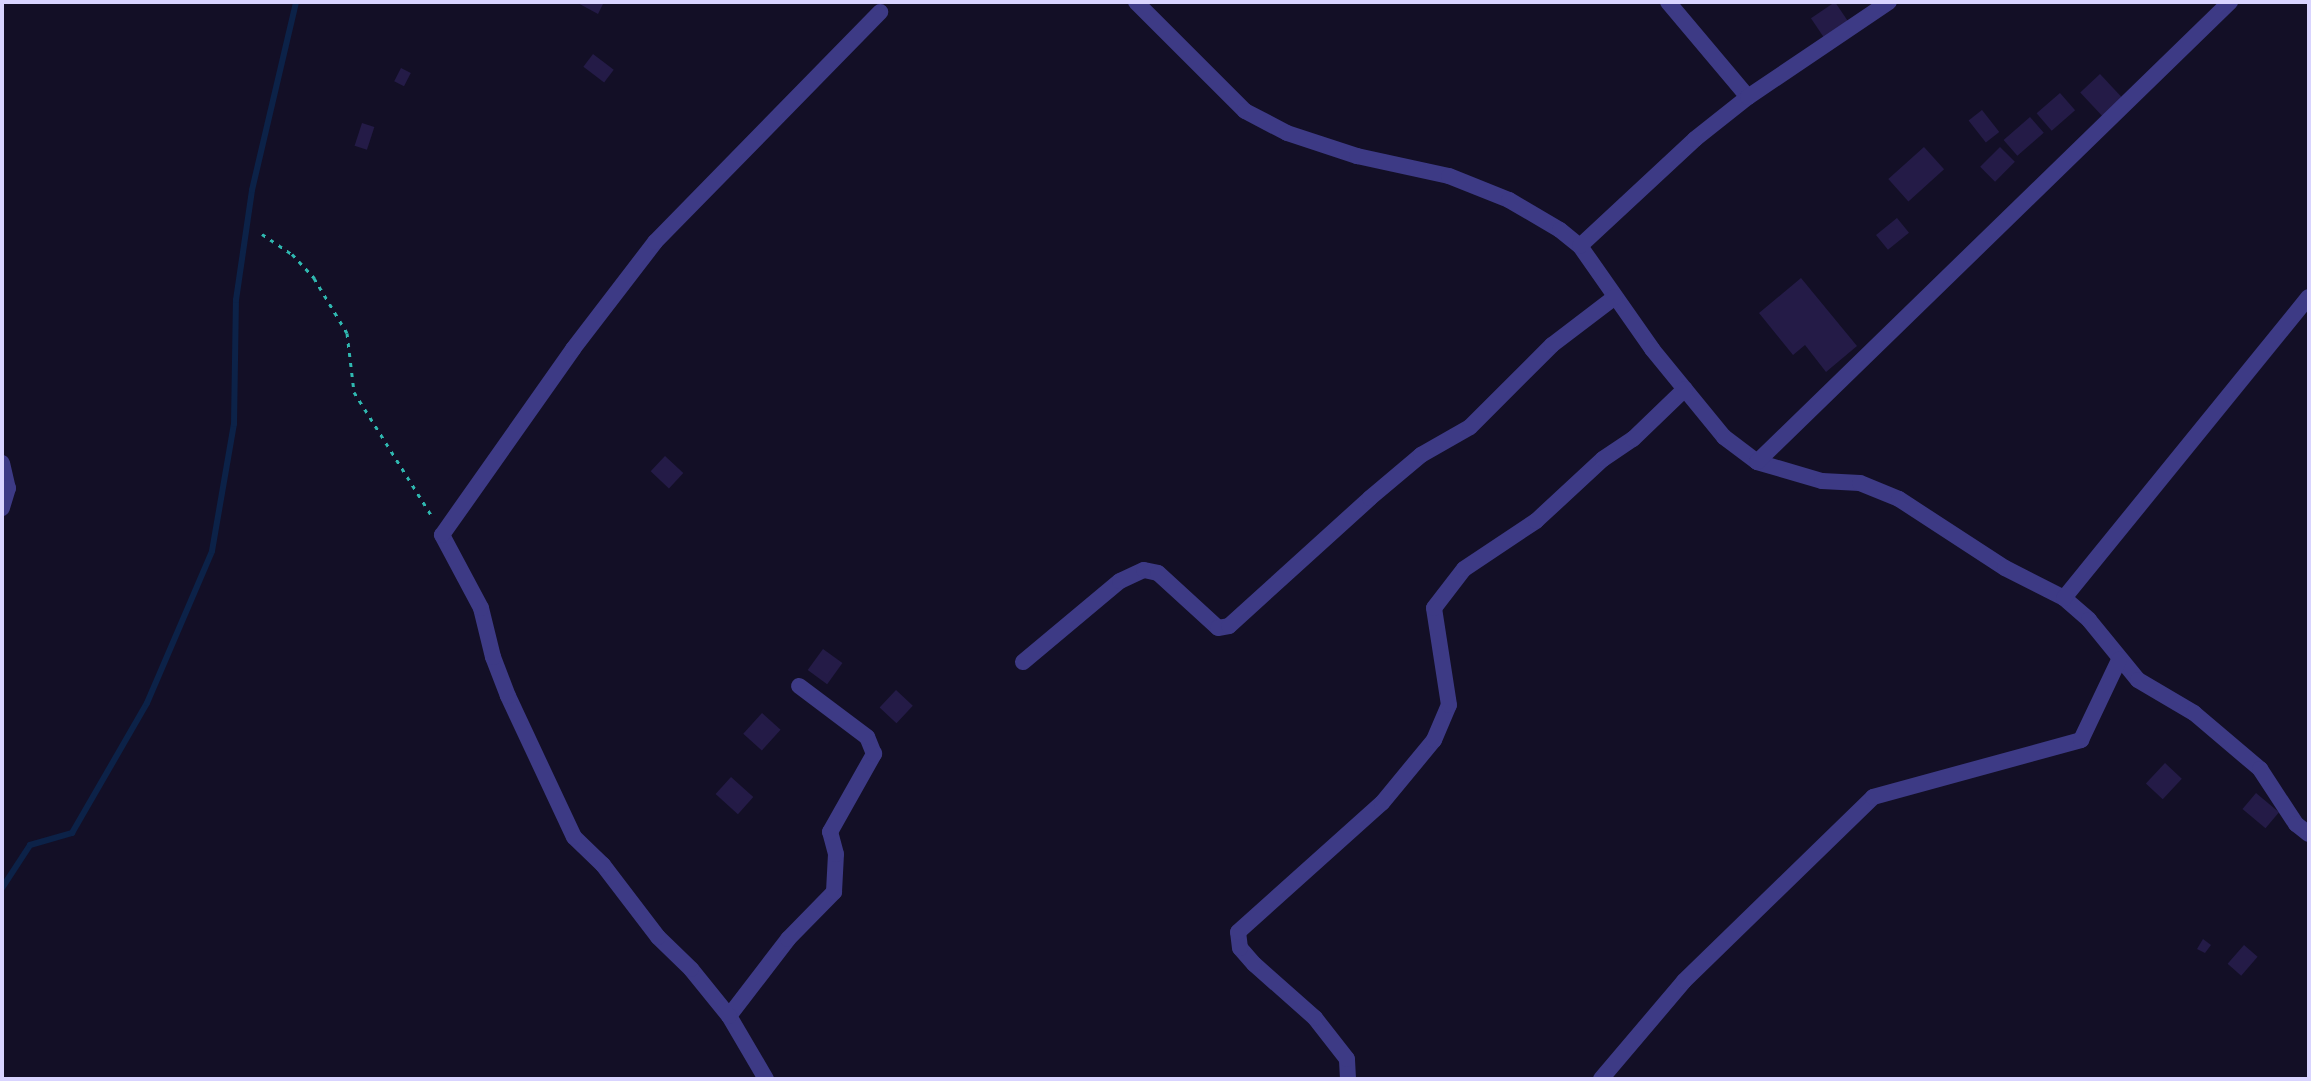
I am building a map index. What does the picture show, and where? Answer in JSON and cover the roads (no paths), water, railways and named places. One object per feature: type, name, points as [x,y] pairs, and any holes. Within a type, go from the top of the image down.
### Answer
[{"type":"street","points":[[1136,2],[1245,111],[1287,133],[1357,156],[1461,181],[1509,200],[1560,230],[1580,246],[1615,297],[1724,437],[1757,462],[1822,481],[1860,483],[1899,499],[2005,568],[2064,598],[2089,620],[2138,680],[2194,713],[2260,769],[2296,824],[2309,834]]},
{"type":"street","points":[[1668,2],[1748,97]]},
{"type":"street","points":[[1580,246],[1695,139],[1748,97],[1889,2]]},
{"type":"street","points":[[1757,462],[2230,2]]},
{"type":"street","points":[[766,1079],[729,1016],[691,969],[658,937],[603,865],[574,837],[508,696],[493,657],[481,608],[442,535],[573,349],[655,242],[880,12]]},
{"type":"street","points":[[1023,662],[1120,581],[1144,570],[1158,573],[1218,628],[1229,626],[1380,489],[1421,455],[1470,427],[1552,345],[1615,297]]},
{"type":"street","points":[[2064,598],[2309,297]]},
{"type":"street","points":[[1348,1079],[1347,1059],[1315,1018],[1240,948],[1238,932],[1382,803],[1434,740],[1449,705],[1434,608],[1464,569],[1536,521],[1603,459],[1633,439],[1685,389]]},
{"type":"street","points":[[2,463],[8,488],[2,508]]},
{"type":"street","points":[[1601,1079],[1684,981],[1873,797],[2081,740],[2119,660]]},
{"type":"street","points":[[729,1016],[788,939],[834,892],[836,854],[830,832],[874,754],[867,737],[799,686]]},
{"type":"waterway","points":[[2,888],[30,845],[72,833],[147,703],[212,551],[234,424],[236,300],[252,190],[296,2]]}]
